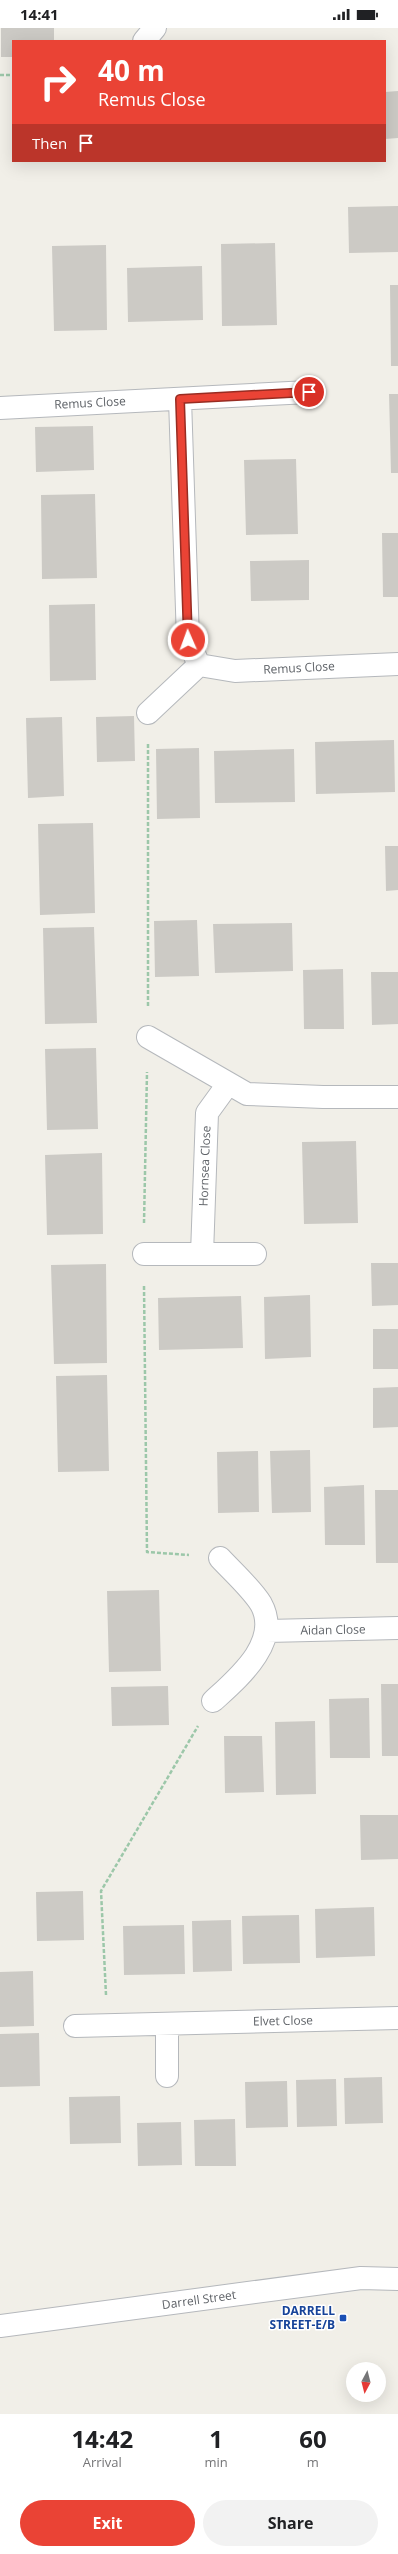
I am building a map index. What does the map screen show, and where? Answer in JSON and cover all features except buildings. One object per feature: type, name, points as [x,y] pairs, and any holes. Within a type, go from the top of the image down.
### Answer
[{"type":"street","points":[[145,40],[155,28]]},
{"type":"street","name":"Remus Close","points":[[0,408],[309,392]]},
{"type":"street","points":[[148,713],[200,665],[188,640],[180,399]]},
{"type":"street","name":"Remus Close","points":[[200,665],[235,671],[398,664]]},
{"type":"street","points":[[148,1037],[247,1094],[324,1097],[398,1097]]},
{"type":"street","name":"Hornsea Close","points":[[202,1254],[207,1113],[228,1084]]},
{"type":"street","points":[[144,1254],[255,1254]]},
{"type":"street","points":[[212,1701],[250,1667],[267,1631],[262,1605],[220,1558]]},
{"type":"street","name":"Aidan Close","points":[[267,1631],[398,1628]]},
{"type":"street","name":"Elvet Close","points":[[75,2026],[398,2018]]},
{"type":"street","points":[[168,2024],[168,2076]]},
{"type":"street","name":"Darrell Street","points":[[0,2326],[361,2278],[398,2279]]},
{"type":"path","points":[[0,75],[12,74]]},
{"type":"path","points":[[148,713],[148,1037],[144,1254],[147,1552],[220,1558]]},
{"type":"path","points":[[75,2026],[106,1997],[101,1891],[212,1701]]},
{"type":"place","name":"DARRELL STREET-E/B","points":[[343,2318]]},
{"type":"route","points":[[188,640],[180,399],[309,392]]}]
